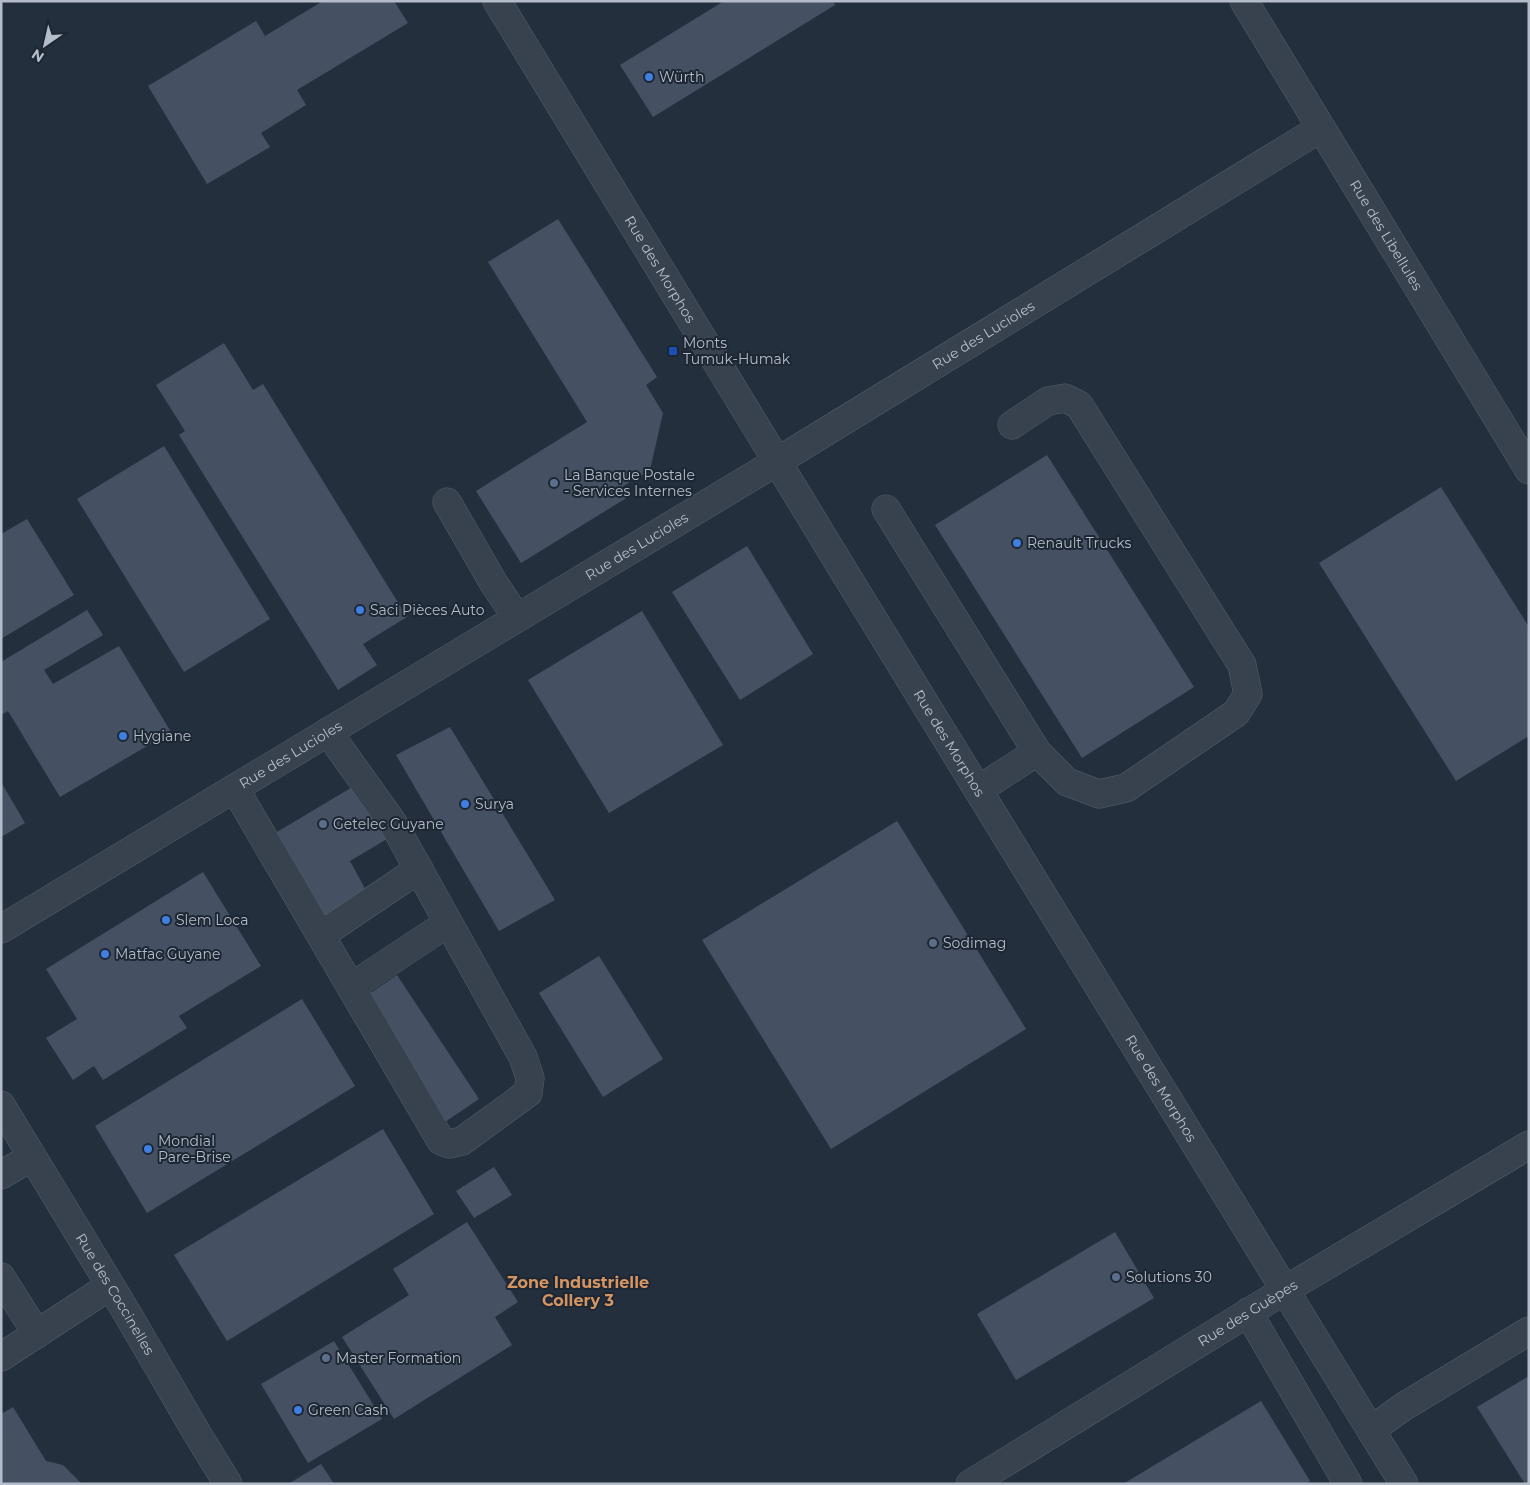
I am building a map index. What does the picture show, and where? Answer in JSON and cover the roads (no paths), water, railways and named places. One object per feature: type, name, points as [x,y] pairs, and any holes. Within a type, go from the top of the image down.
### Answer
[{"type":"lane","name":"Rue des Morphos","points":[[497,1],[1404,1484]]},
{"type":"lane","name":"Rue des Libellules","points":[[1244,1],[1529,470]]},
{"type":"lane","name":"Rue des Lucioles","points":[[1,929],[778,460],[1321,128]]},
{"type":"lane","points":[[886,509],[1037,752],[1067,782],[1099,794],[1126,788],[1236,713],[1248,694],[1242,665],[1079,405],[1065,398],[1048,401],[1012,425]]},
{"type":"lane","points":[[447,502],[493,582],[517,618]]},
{"type":"lane","points":[[235,789],[441,1142],[449,1144],[462,1142],[528,1093],[530,1078],[523,1057],[393,823],[338,746],[330,731]]},
{"type":"lane","points":[[978,790],[1037,752]]},
{"type":"lane","points":[[321,935],[418,869]]},
{"type":"lane","points":[[351,987],[448,923]]},
{"type":"lane","name":"Rue des Coccinelles","points":[[1,1105],[228,1484]]},
{"type":"lane","name":"Rue des Guèpes","points":[[970,1484],[1248,1312],[1529,1145]]},
{"type":"lane","points":[[1,1175],[32,1156]]},
{"type":"lane","points":[[1,1277],[36,1334]]},
{"type":"lane","points":[[1,1357],[110,1286]]},
{"type":"lane","points":[[1248,1312],[1348,1484]]},
{"type":"lane","points":[[1371,1430],[1403,1407],[1529,1331]]},
{"type":"place","name":"Würth","points":[[649,77]]},
{"type":"place","name":"Monts Tumuk-Humak","points":[[673,351]]},
{"type":"place","name":"La Banque Postale - Services Internes","points":[[554,483]]},
{"type":"place","name":"Renault Trucks","points":[[1017,543]]},
{"type":"place","name":"Saci Pièces Auto","points":[[360,610]]},
{"type":"place","name":"Hygiane","points":[[123,736]]},
{"type":"place","name":"Surya","points":[[465,804]]},
{"type":"place","name":"Getelec Guyane","points":[[323,824]]},
{"type":"place","name":"Slem Loca","points":[[166,920]]},
{"type":"place","name":"Sodimag","points":[[933,943]]},
{"type":"place","name":"Matfac Guyane","points":[[105,954]]},
{"type":"place","name":"Mondial Pare-Brise","points":[[148,1149]]},
{"type":"place","name":"Solutions 30","points":[[1116,1277]]},
{"type":"place","name":"Master Formation","points":[[326,1358]]},
{"type":"place","name":"Green Cash","points":[[298,1410]]},
{"type":"district","name":"Zone Industrielle Collery 3","points":[[578,1291]]}]
